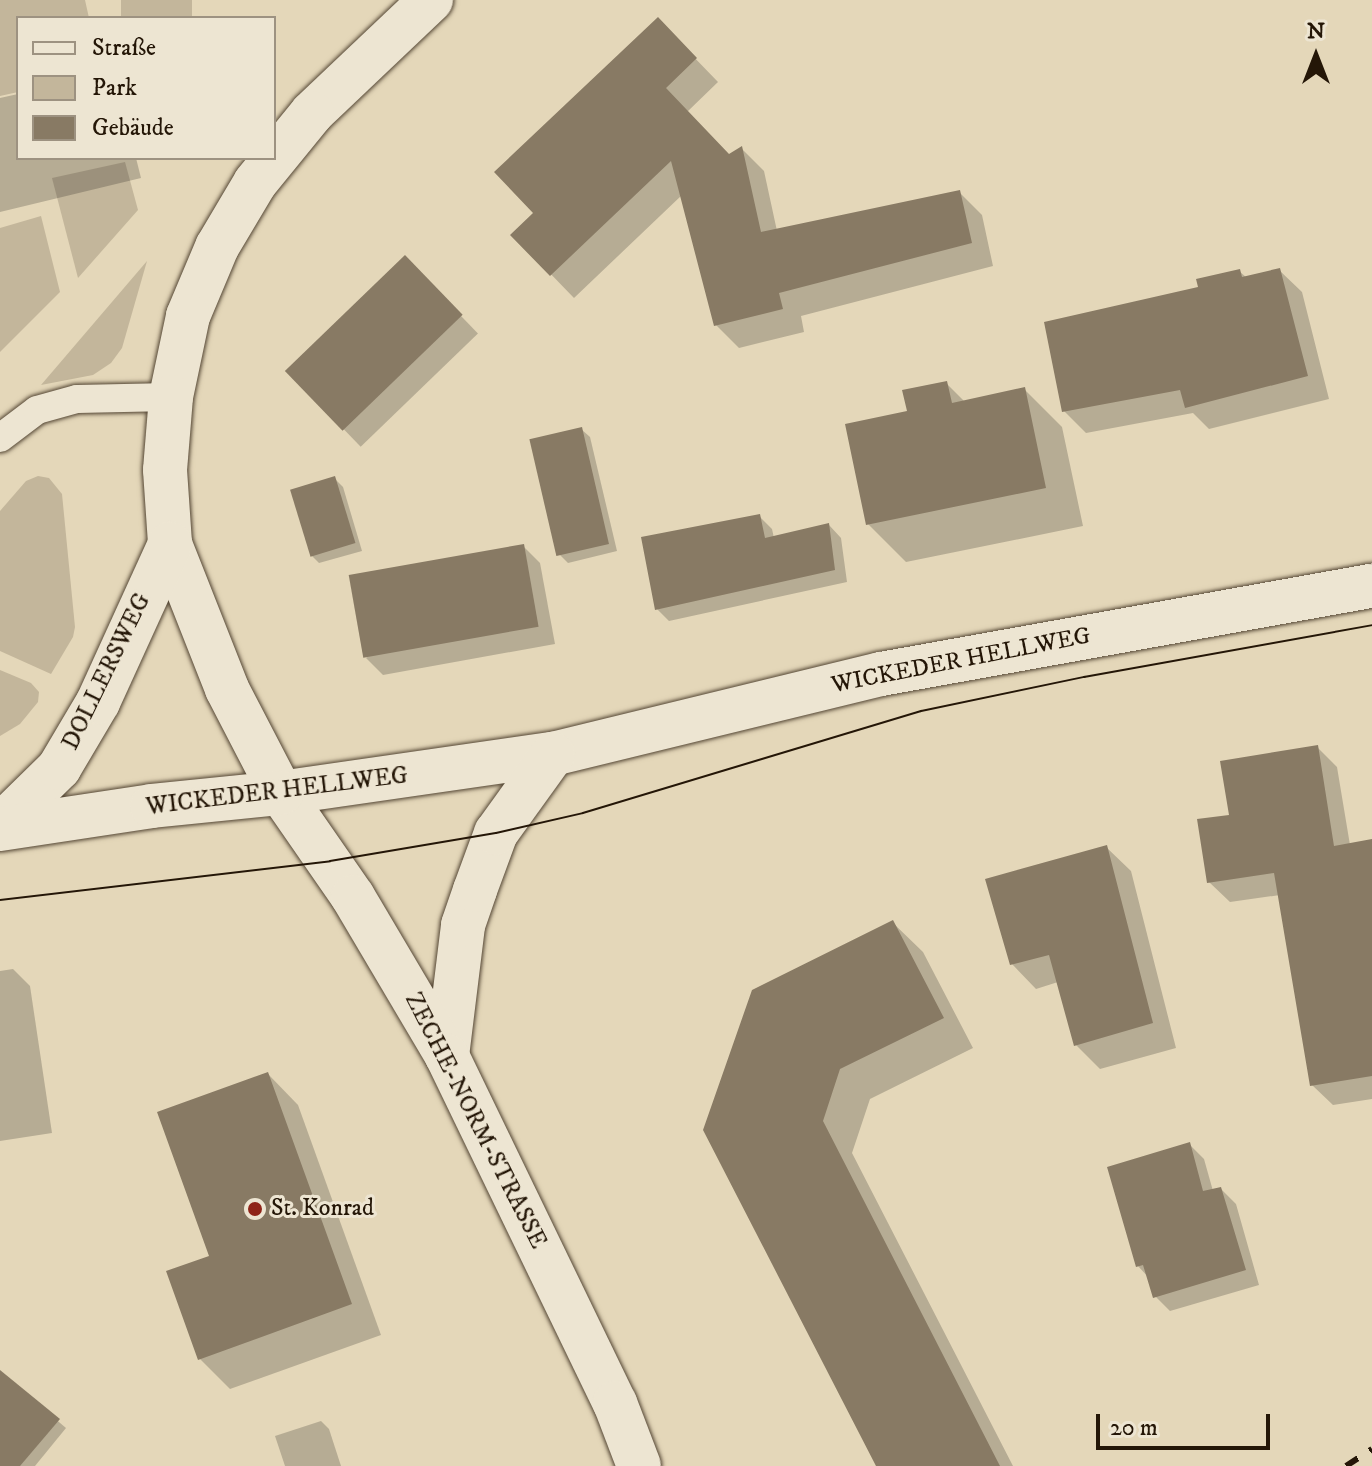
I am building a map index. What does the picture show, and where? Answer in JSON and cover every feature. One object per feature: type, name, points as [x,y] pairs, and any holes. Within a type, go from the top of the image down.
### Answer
[{"type":"main road","name":"DOLLERSWEG","points":[[276,157],[312,113],[431,0]]},
{"type":"main road","name":"DOLLERSWEG","points":[[274,160],[255,183],[217,247],[188,316],[171,397],[165,470],[170,544],[227,689],[281,793]]},
{"type":"main road","name":"DOLLERSWEG","points":[[0,827],[59,768],[98,702],[170,544]]},
{"type":"main road","name":"WICKEDER HELLWEG","points":[[0,827],[152,806],[281,793],[553,754],[859,678],[1372,586]]},
{"type":"main road","points":[[447,1056],[463,925],[480,876],[496,833],[553,754]]},
{"type":"main road","name":"ZECHE-NORM-STRASSE","points":[[281,793],[353,897],[447,1056],[608,1389],[639,1466]]},
{"type":"lane","points":[[0,438],[37,410],[77,399],[171,397]]},
{"type":"green space","points":[[0,0],[85,0],[89,16],[16,16],[16,92],[0,96]]},
{"type":"green space","points":[[121,0],[192,0],[192,16],[121,16]]},
{"type":"green space","points":[[125,162],[138,210],[78,278],[52,178]]},
{"type":"green space","points":[[41,216],[60,292],[0,352],[0,228]]},
{"type":"green space","points":[[147,261],[122,348],[111,363],[93,375],[41,385]]},
{"type":"green space","points":[[38,476],[49,478],[62,494],[75,627],[73,637],[51,674],[0,651],[0,511],[26,481]]},
{"type":"green space","points":[[0,670],[31,683],[39,692],[38,702],[20,724],[0,736]]},
{"type":"building","points":[[658,17],[697,58],[666,88],[729,154],[742,146],[761,232],[960,190],[972,243],[779,293],[783,309],[714,326],[671,161],[550,276],[510,235],[533,213],[494,172]]},
{"type":"building","points":[[405,255],[463,315],[343,431],[285,371]]},
{"type":"building","points":[[1280,268],[1308,376],[1185,408],[1180,390],[1062,412],[1044,322],[1198,287],[1196,279],[1240,269],[1242,277]]},
{"type":"building","points":[[947,381],[952,403],[1025,387],[1046,488],[866,525],[845,424],[907,411],[902,390]]},
{"type":"building","points":[[582,427],[609,544],[556,556],[529,439]]},
{"type":"building","points":[[335,476],[355,543],[311,557],[290,490]]},
{"type":"building","points":[[760,514],[765,538],[829,523],[835,570],[655,610],[641,537]]},
{"type":"building","points":[[524,544],[539,627],[363,658],[349,575]]},
{"type":"building","points":[[1318,745],[1334,846],[1372,839],[1372,1076],[1310,1086],[1274,873],[1207,883],[1197,819],[1229,815],[1220,761]]},
{"type":"building","points":[[1107,845],[1153,1023],[1074,1046],[1049,955],[1010,965],[985,879]]},
{"type":"building","points":[[893,920],[944,1018],[840,1069],[823,1121],[1000,1466],[876,1466],[703,1130],[752,990]]},
{"type":"building","name":"St. Konrad","points":[[268,1072],[352,1304],[198,1360],[166,1271],[209,1256],[157,1112]]},
{"type":"building","points":[[1190,1142],[1203,1191],[1221,1187],[1246,1270],[1153,1298],[1143,1265],[1136,1267],[1107,1167]]},
{"type":"building","points":[[0,1370],[60,1419],[20,1466],[0,1466]]},
{"type":"tram line","points":[[0,900],[330,861],[496,833],[583,813],[921,711],[1084,677],[1372,625]]},
{"type":"railway","points":[[1346,1466],[1372,1449]]},
{"type":"place","name":"St. Konrad","points":[[255,1209]]}]
